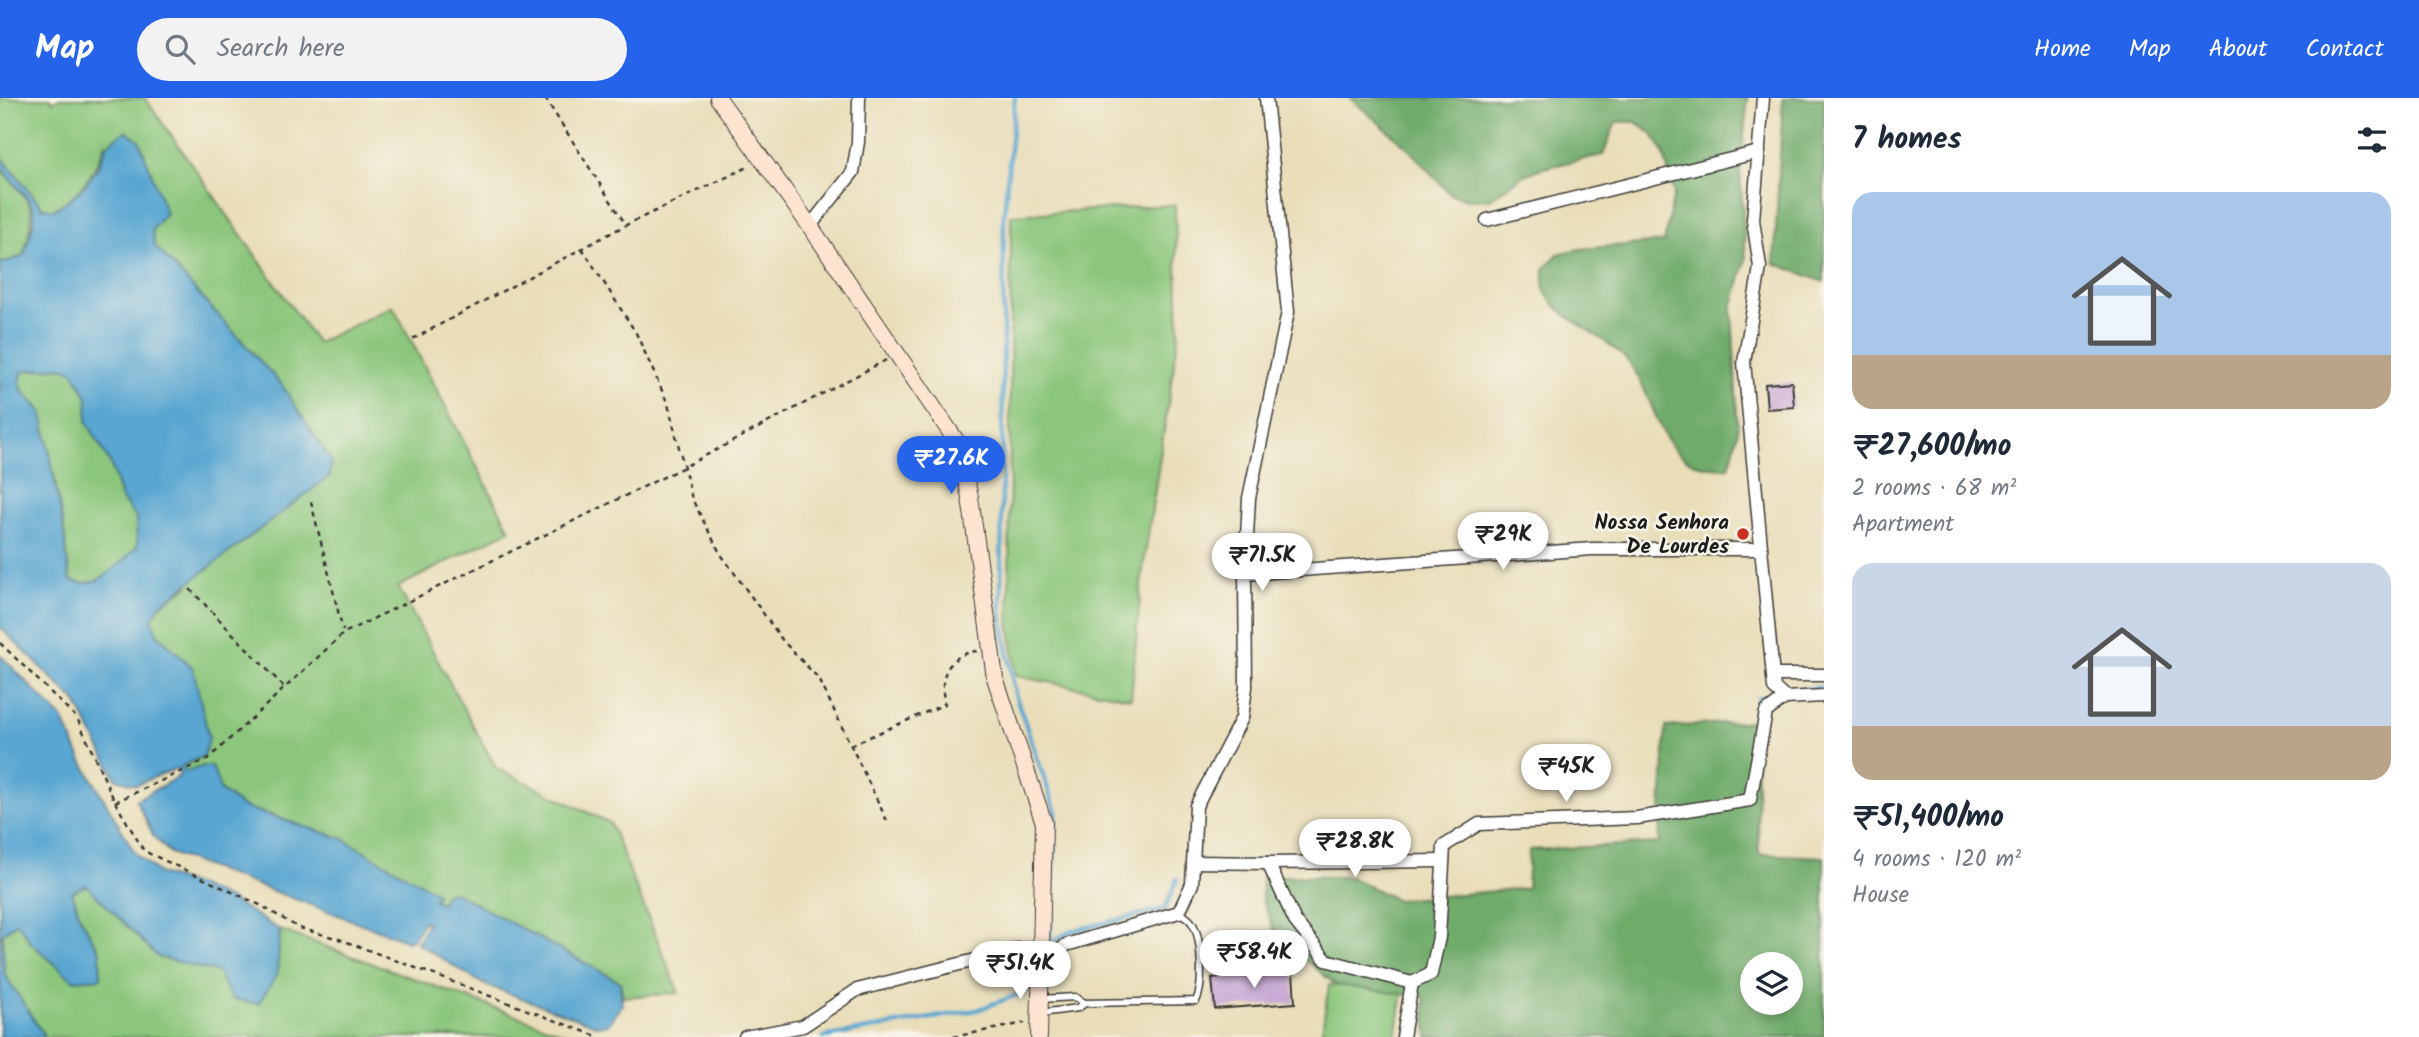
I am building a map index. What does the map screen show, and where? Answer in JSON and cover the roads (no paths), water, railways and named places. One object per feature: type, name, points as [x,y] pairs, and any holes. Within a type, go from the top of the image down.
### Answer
[{"type":"street","points":[[718,98],[810,226],[957,442],[970,497],[995,678],[1044,823],[1039,1037]]},
{"type":"street","points":[[810,226],[853,172],[858,142],[859,98]]},
{"type":"street","points":[[1040,959],[1066,945],[1179,912],[1192,884],[1196,806],[1242,718],[1246,687],[1245,573],[1249,498],[1288,312],[1266,98]]},
{"type":"street","points":[[1763,98],[1753,219],[1760,267],[1744,362],[1774,688],[1785,698]]},
{"type":"street","points":[[1487,220],[1759,152]]},
{"type":"street","points":[[1245,573],[1592,549],[1760,549]]},
{"type":"street","points":[[1773,676],[1824,674]]},
{"type":"street","points":[[1268,863],[1295,921],[1326,960],[1412,983],[1431,974],[1439,937],[1444,846],[1479,824],[1637,818],[1750,800],[1766,712],[1785,698],[1824,696]]},
{"type":"street","points":[[1194,862],[1443,861]]},
{"type":"street","points":[[745,1037],[803,1026],[857,990],[1019,949],[1040,959]]},
{"type":"street","points":[[1404,1037],[1412,983]]},
{"type":"lane","points":[[1039,1011],[1075,997],[1085,1003],[1196,1000],[1201,991],[1198,935],[1192,921],[1179,912]]},
{"type":"lane","points":[[1039,1011],[1078,1008],[1085,1003]]},
{"type":"water","points":[[126,131],[139,140],[166,213],[152,230],[155,246],[281,384],[331,461],[330,476],[160,605],[152,619],[157,634],[193,668],[209,738],[204,756],[182,766],[185,772],[204,766],[212,767],[221,791],[243,807],[341,838],[437,893],[434,900],[441,903],[446,893],[454,892],[620,982],[622,1005],[608,1024],[598,1026],[483,984],[417,943],[428,922],[424,921],[413,939],[408,941],[170,853],[154,837],[136,800],[180,776],[177,768],[136,785],[116,779],[76,702],[0,627],[0,264],[23,256],[34,217],[29,201],[5,172],[0,155],[42,207],[53,210],[86,184],[99,165],[105,149]],"holes":[[[63,367],[74,372],[88,399],[87,422],[111,465],[121,498],[136,518],[137,547],[115,568],[89,583],[70,580],[63,525],[42,412],[22,390],[20,381],[23,371]]]},
{"type":"water","points":[[0,655],[62,718],[82,761],[135,853],[160,874],[199,886],[233,901],[280,930],[277,975],[258,1004],[232,999],[217,972],[158,957],[86,885],[72,892],[80,917],[100,952],[101,978],[73,980],[31,943],[17,922],[2,934],[5,975],[45,1037],[0,1037]]},
{"type":"waterway","points":[[1015,98],[1004,214],[1001,614],[1015,694],[1056,812],[1050,943],[1047,949]]},
{"type":"waterway","points":[[1783,692],[1824,687]]},
{"type":"waterway","points":[[1757,698],[1775,694]]},
{"type":"waterway","points":[[1050,943],[1071,931],[1165,909],[1177,879]]},
{"type":"waterway","points":[[824,1037],[977,1010],[1027,991],[1034,976]]},
{"type":"place","name":"Nossa Senhora De Lourdes","points":[[1743,534]]}]
